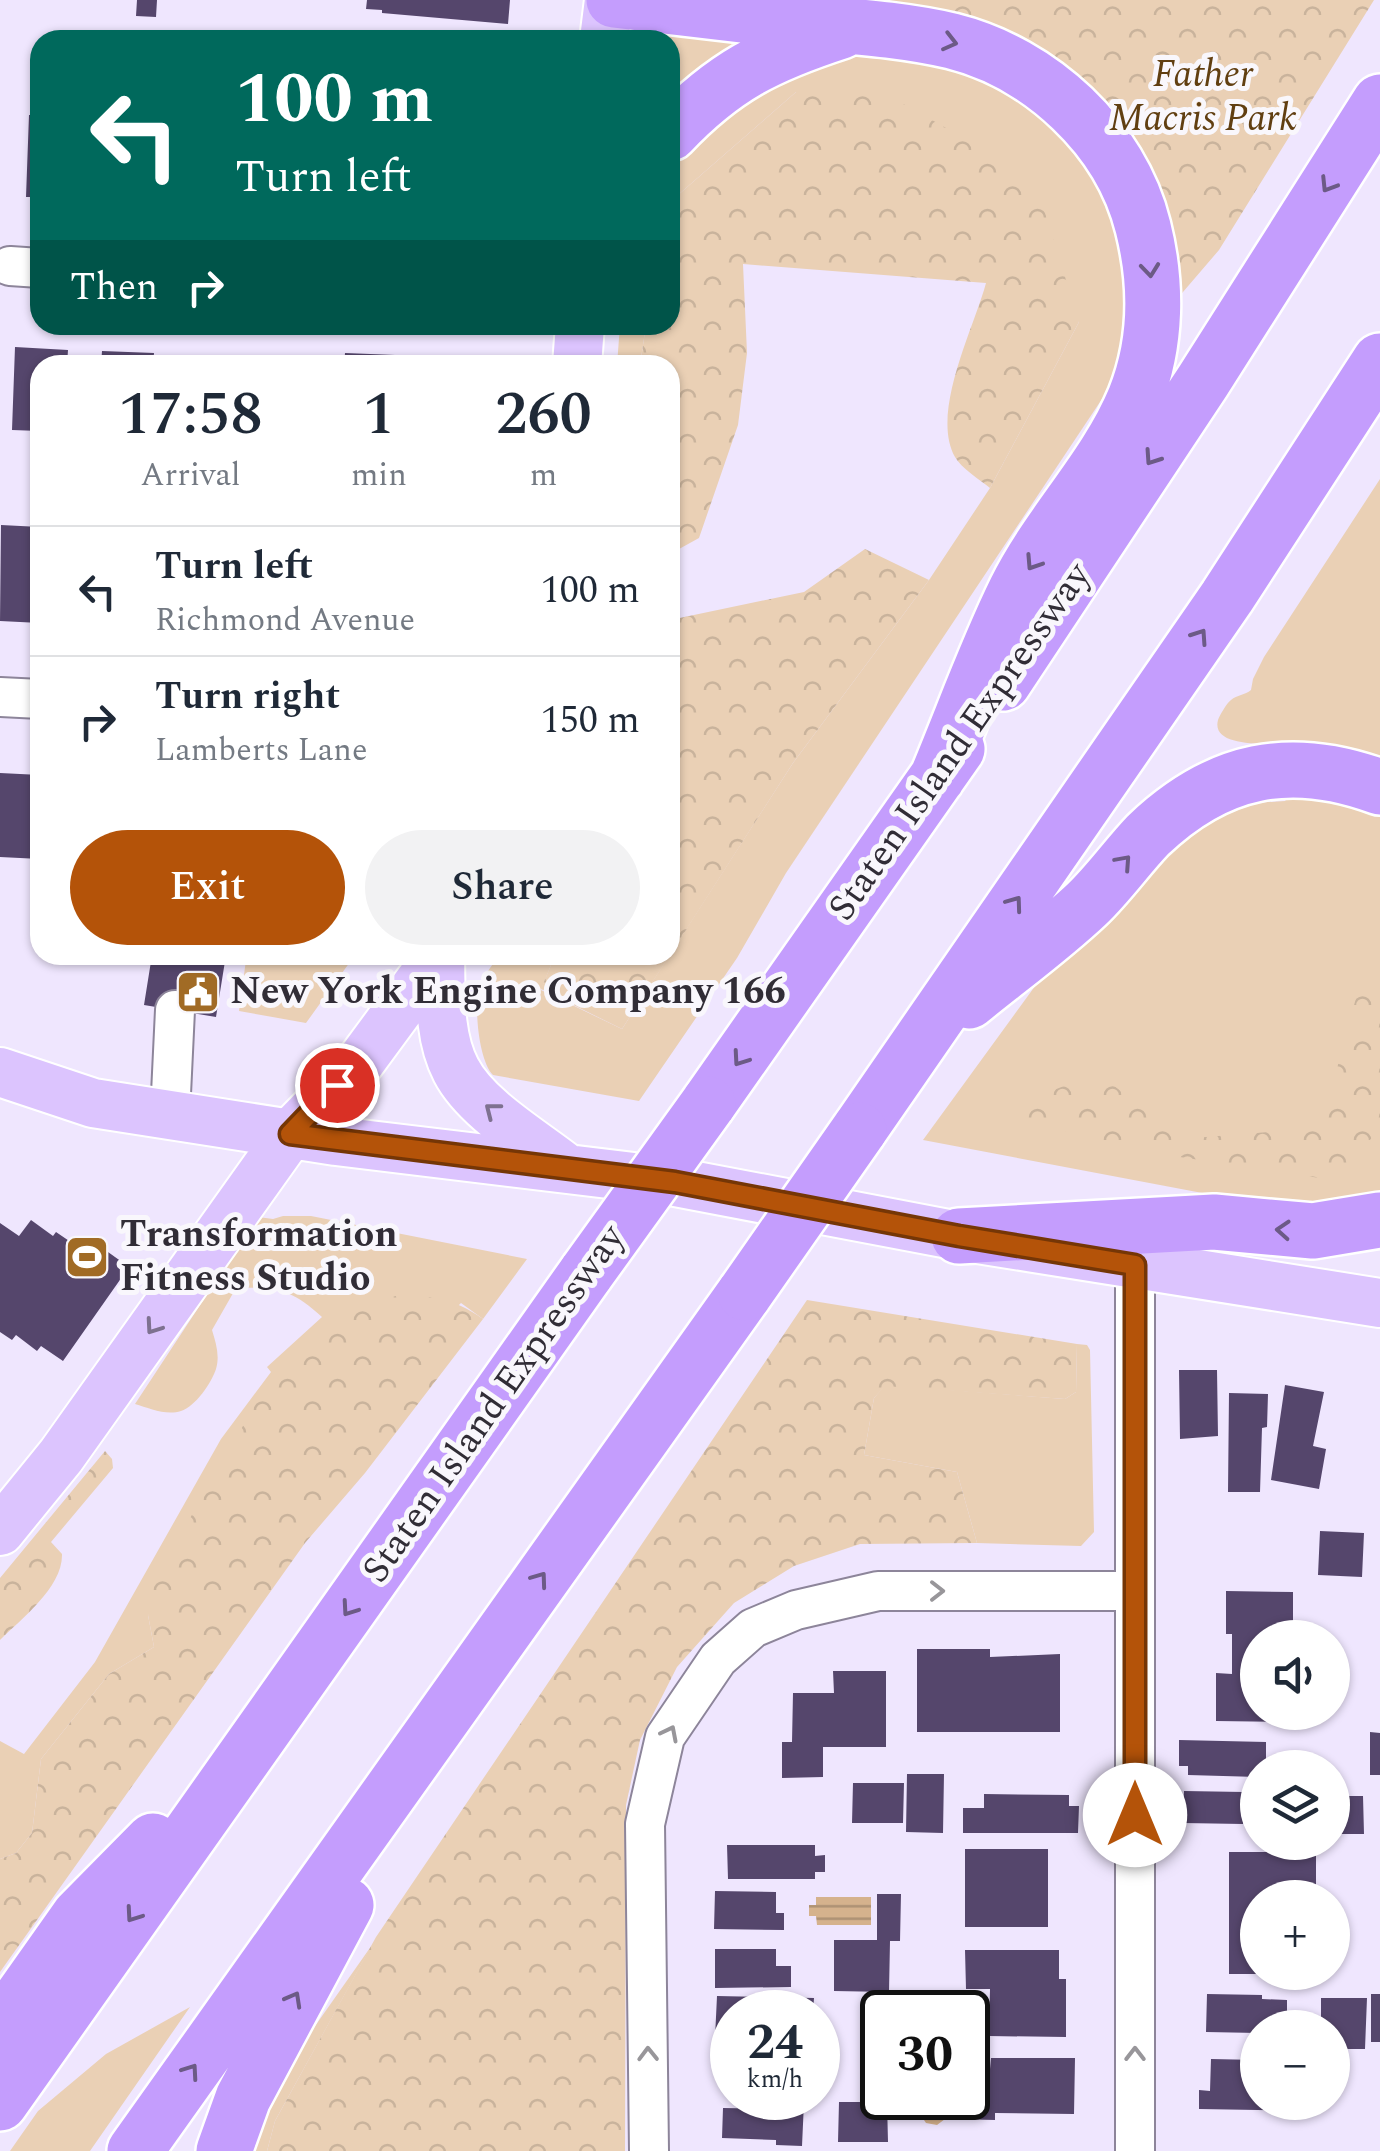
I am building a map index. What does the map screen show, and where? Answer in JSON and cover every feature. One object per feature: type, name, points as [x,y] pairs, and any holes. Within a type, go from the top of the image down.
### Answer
[{"type":"highway","points":[[611,0],[934,38],[987,52],[1042,84],[1070,106],[1096,134],[1128,185],[1140,214],[1151,272],[1151,340],[1136,396],[1122,426],[1016,588],[936,778]]},
{"type":"highway","points":[[680,124],[723,83],[754,65],[853,27]]},
{"type":"highway","name":"Staten Island Expressway","points":[[0,2103],[936,778],[1204,382],[1380,102]]},
{"type":"highway","points":[[135,2151],[859,1130],[1205,630],[1380,362]]},
{"type":"highway","points":[[920,1041],[1087,904],[1170,816],[1217,786],[1240,777],[1290,768],[1350,776],[1380,787]]},
{"type":"highway","points":[[959,1236],[1214,1222],[1314,1231],[1380,1220]]},
{"type":"highway","points":[[224,2151],[243,2098],[278,2029],[483,1658]]},
{"type":"highway","points":[[0,2028],[79,1916],[270,1722]]},
{"type":"main road","points":[[606,30],[611,0]]},
{"type":"main road","points":[[0,1531],[61,1456],[290,1134],[361,1060],[432,965]]},
{"type":"main road","points":[[440,965],[442,1014],[457,1072],[470,1093],[569,1170]]},
{"type":"main road","points":[[0,1072],[93,1104],[290,1134],[675,1182],[959,1236],[1380,1302]]},
{"type":"street","points":[[0,697],[30,698]]},
{"type":"street","points":[[170,1116],[174,1010]]},
{"type":"street","points":[[1135,1265],[1135,2151]]},
{"type":"street","points":[[649,2151],[646,1824],[665,1736],[718,1660],[753,1628],[796,1610],[878,1591],[1135,1591]]},
{"type":"green space","name":"Father Macris Park","points":[[796,0],[1374,0],[1219,250],[1177,299],[1106,123]]},
{"type":"green space","points":[[680,33],[760,37],[680,94]]},
{"type":"green space","points":[[889,55],[963,68],[1003,88],[1042,115],[1096,179],[1115,216],[1133,325],[1110,387],[786,873],[737,958],[639,1101],[493,1075],[481,1047],[478,1022],[479,990],[492,965],[551,965],[541,990],[622,1029],[663,965],[680,965],[680,939],[793,763],[929,580],[990,488],[1079,322],[796,92],[680,193],[680,151],[699,126],[766,79],[850,56]]},
{"type":"green space","points":[[796,92],[887,95],[1034,177],[1079,322],[990,488],[955,457],[948,418],[957,370],[986,283],[743,264],[747,353],[738,425],[699,538],[680,548],[680,355],[642,355],[644,335],[680,335],[680,193]]},
{"type":"green space","points":[[619,335],[644,335],[642,355],[618,355]]},
{"type":"green space","points":[[1380,479],[1380,768],[1323,744],[1256,744],[1227,738],[1219,731],[1218,720],[1223,710],[1233,698],[1251,690],[1264,657]]},
{"type":"green space","points":[[865,549],[929,580],[793,763],[680,939],[680,618],[804,592]]},
{"type":"green space","points":[[1289,796],[1357,807],[1380,817],[1380,1197],[1373,1201],[1368,1194],[1345,1202],[1271,1206],[923,1140],[1049,967],[1121,885],[1220,811],[1252,803],[1285,801]]},
{"type":"green space","points":[[245,965],[348,965],[306,1023],[239,1011]]},
{"type":"green space","points":[[551,965],[664,965],[622,1029],[541,989]]},
{"type":"green space","points":[[1380,988],[1380,1129],[1333,1180],[1106,1146],[1004,1109],[1098,1073],[1181,1139],[1321,1128],[1356,998]]},
{"type":"green space","points":[[311,1216],[527,1259],[483,1319],[461,1303],[148,1615],[154,1647],[109,1674],[41,1759],[32,1833],[16,1853],[0,1859],[0,1741],[24,1754],[95,1662],[221,1439],[271,1372],[267,1367],[322,1317],[283,1292],[236,1288],[212,1330],[217,1364],[197,1399],[186,1409],[175,1412],[135,1404],[258,1217]]},
{"type":"green space","points":[[396,1296],[442,1299],[483,1319],[365,1473],[305,1543],[0,1972],[0,1859],[16,1853],[32,1833],[41,1759],[109,1674],[154,1647],[148,1615],[154,1581],[275,1370],[366,1303]]},
{"type":"green space","points":[[807,1300],[1077,1344],[1076,1392],[1065,1399],[885,1386],[874,1398],[864,1455],[957,1472],[977,1543],[860,1544],[794,1566],[734,1603],[677,1667],[640,1740],[626,1805],[625,2151],[267,2151],[275,2121],[376,1937]]},
{"type":"green space","points":[[1077,1344],[1087,1345],[1090,1350],[1094,1532],[1081,1546],[977,1543],[957,1472],[864,1455],[874,1398],[885,1385],[1065,1399],[1076,1392]]},
{"type":"green space","points":[[105,1451],[113,1468],[51,1542],[62,1554],[56,1578],[39,1602],[0,1640],[0,1578]]},
{"type":"green space","points":[[372,1945],[275,2121],[267,2151],[245,2151],[282,2073]]},
{"type":"green space","points":[[190,2007],[90,2151],[10,2151],[38,2111],[106,2054]]},
{"type":"shaded area","points":[[816,1897],[871,1897],[871,1925],[817,1925],[816,1916],[809,1916],[809,1905],[816,1905]]},
{"type":"shaded area","points":[[924,2120],[944,2120],[937,2125]]},
{"type":"building","points":[[137,0],[157,0],[156,17],[136,16]]},
{"type":"building","points":[[367,0],[510,0],[508,24],[382,13],[366,9]]},
{"type":"building","points":[[29,115],[30,115],[30,197],[26,197]]},
{"type":"building","points":[[15,347],[68,350],[68,355],[30,355],[30,431],[12,430]]},
{"type":"building","points":[[102,351],[154,353],[154,355],[102,355]]},
{"type":"building","points":[[1,525],[30,526],[30,622],[0,621]]},
{"type":"building","points":[[0,773],[30,774],[30,858],[0,857]]},
{"type":"building","points":[[150,965],[224,965],[216,1017],[144,1005]]},
{"type":"building","points":[[31,1220],[53,1236],[56,1232],[78,1247],[82,1241],[129,1267],[63,1361],[41,1346],[37,1351],[16,1335],[12,1340],[0,1332],[0,1223],[19,1236]]},
{"type":"building","points":[[1179,1370],[1217,1370],[1218,1436],[1180,1439]]},
{"type":"building","points":[[1285,1385],[1324,1392],[1313,1446],[1326,1449],[1319,1489],[1271,1480]]},
{"type":"building","points":[[1229,1393],[1268,1394],[1267,1427],[1262,1428],[1260,1492],[1228,1492]]},
{"type":"building","points":[[1320,1531],[1364,1533],[1362,1577],[1318,1575]]},
{"type":"building","points":[[1226,1591],[1293,1592],[1293,1620],[1240,1620],[1240,1721],[1216,1721],[1216,1673],[1232,1674],[1232,1634],[1226,1634]]},
{"type":"building","points":[[917,1649],[990,1649],[990,1657],[1060,1654],[1060,1732],[917,1732]]},
{"type":"building","points":[[833,1671],[886,1671],[886,1747],[823,1747],[823,1777],[782,1778],[782,1742],[792,1742],[793,1693],[834,1693]]},
{"type":"building","points":[[1370,1732],[1380,1733],[1380,1775],[1370,1775]]},
{"type":"building","points":[[1179,1740],[1266,1742],[1266,1750],[1240,1750],[1240,1776],[1188,1775],[1188,1766],[1179,1766]]},
{"type":"building","points":[[907,1774],[944,1774],[943,1833],[906,1832]]},
{"type":"building","points":[[853,1783],[904,1783],[903,1823],[852,1823]]},
{"type":"building","points":[[1184,1791],[1240,1792],[1240,1824],[1183,1823]]},
{"type":"building","points":[[984,1794],[1069,1795],[1069,1806],[1079,1806],[1078,1833],[963,1833],[963,1808],[984,1808]]},
{"type":"building","points":[[1350,1796],[1363,1796],[1364,1834],[1350,1834]]},
{"type":"building","points":[[727,1845],[815,1845],[815,1856],[825,1855],[825,1872],[815,1872],[815,1879],[728,1879]]},
{"type":"building","points":[[965,1849],[1048,1849],[1048,1927],[965,1927]]},
{"type":"building","points":[[1229,1852],[1240,1852],[1240,1860],[1316,1860],[1316,1880],[1240,1880],[1240,1974],[1229,1974]]},
{"type":"building","points":[[715,1891],[776,1892],[776,1913],[784,1913],[784,1930],[714,1929]]},
{"type":"building","points":[[877,1894],[901,1894],[900,1941],[890,1941],[889,1990],[834,1990],[834,1940],[877,1940]]},
{"type":"building","points":[[715,1949],[776,1949],[776,1966],[791,1966],[791,1987],[715,1988]]},
{"type":"building","points":[[965,1950],[1059,1950],[1059,1979],[1066,1979],[1066,2037],[990,2036],[990,1989],[966,1989]]},
{"type":"building","points":[[1207,1994],[1262,1995],[1262,1999],[1287,2000],[1287,2010],[1240,2010],[1240,2033],[1206,2032]]},
{"type":"building","points":[[1371,1994],[1380,1994],[1380,2042],[1371,2042]]},
{"type":"building","points":[[1321,1998],[1367,1998],[1365,2049],[1350,2049],[1350,2010],[1321,2010]]},
{"type":"building","points":[[991,2058],[1075,2058],[1074,2114],[995,2113],[995,2120],[990,2120]]},
{"type":"building","points":[[1211,2059],[1240,2060],[1240,2110],[1199,2109],[1199,2090],[1210,2091]]},
{"type":"building","points":[[840,2102],[860,2102],[860,2120],[887,2120],[888,2142],[838,2142]]},
{"type":"building","points":[[723,2120],[803,2120],[802,2146],[776,2145],[776,2140],[722,2138]]},
{"type":"place","name":"New York Engine Company 166","points":[[198,992]]},
{"type":"place","name":"Transformation Fitness Studio","points":[[87,1257]]},
{"type":"route","points":[[337,1085],[290,1134],[675,1182],[1135,1265],[1135,1815]]}]
